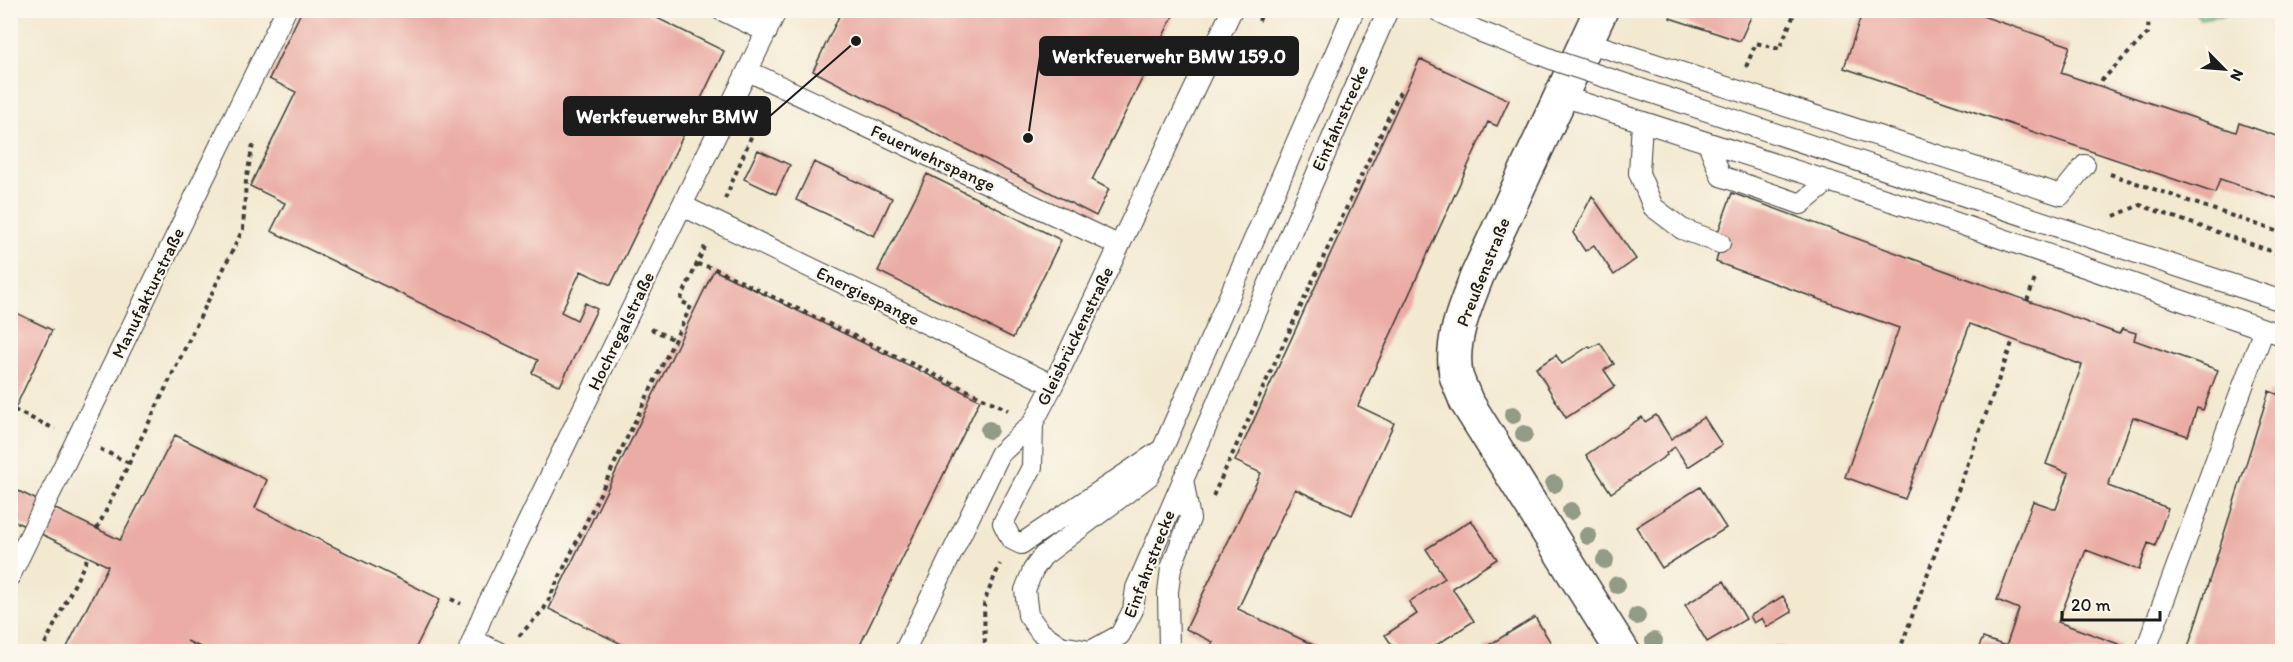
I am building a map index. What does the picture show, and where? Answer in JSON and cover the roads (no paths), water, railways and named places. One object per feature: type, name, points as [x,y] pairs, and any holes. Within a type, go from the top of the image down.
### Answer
[{"type":"street","name":"Preußenstraße","points":[[1601,10],[1477,276],[1462,313],[1454,350],[1456,376],[1466,401],[1623,651]]},
{"type":"lane","name":"Manufakturstraße","points":[[10,576],[286,10]]},
{"type":"lane","points":[[722,10],[767,33]]},
{"type":"lane","name":"Hochregalstraße","points":[[470,646],[483,614],[777,10]]},
{"type":"lane","name":"Gleisbrückenstraße","points":[[904,651],[1000,454],[1033,423],[1053,385],[1232,10]]},
{"type":"lane","name":"Einfahrstrecke","points":[[1354,10],[1149,476],[1042,556],[1033,570],[1025,590],[1028,615],[1040,632],[1061,646],[1091,651],[1120,635],[1133,610],[1136,588],[1388,10]]},
{"type":"lane","points":[[1436,10],[1476,30],[1559,62],[2283,301]]},
{"type":"lane","points":[[1587,42],[2061,195],[2085,165]]},
{"type":"lane","name":"Feuerwehrspange","points":[[748,71],[1118,245]]},
{"type":"lane","points":[[1562,96],[1925,212],[2283,335]]},
{"type":"lane","points":[[1642,122],[1639,173],[1653,207],[1682,229],[1720,243]]},
{"type":"lane","points":[[1708,143],[1721,176],[1801,204],[1829,181]]},
{"type":"lane","name":"Energiespange","points":[[683,206],[1053,385]]},
{"type":"lane","points":[[2145,651],[2264,329]]},
{"type":"lane","points":[[1033,423],[1032,466],[1003,523],[1011,539],[1021,544],[1163,448]]},
{"type":"lane","points":[[1169,651],[1168,592],[1171,568],[1190,519],[1183,479]]},
{"type":"lane","points":[[470,646],[506,647]]},
{"type":"place","name":"Werkfeuerwehr BMW","points":[[856,41]]},
{"type":"place","name":"Werkfeuerwehr BMW 159.0","points":[[1028,138]]}]
